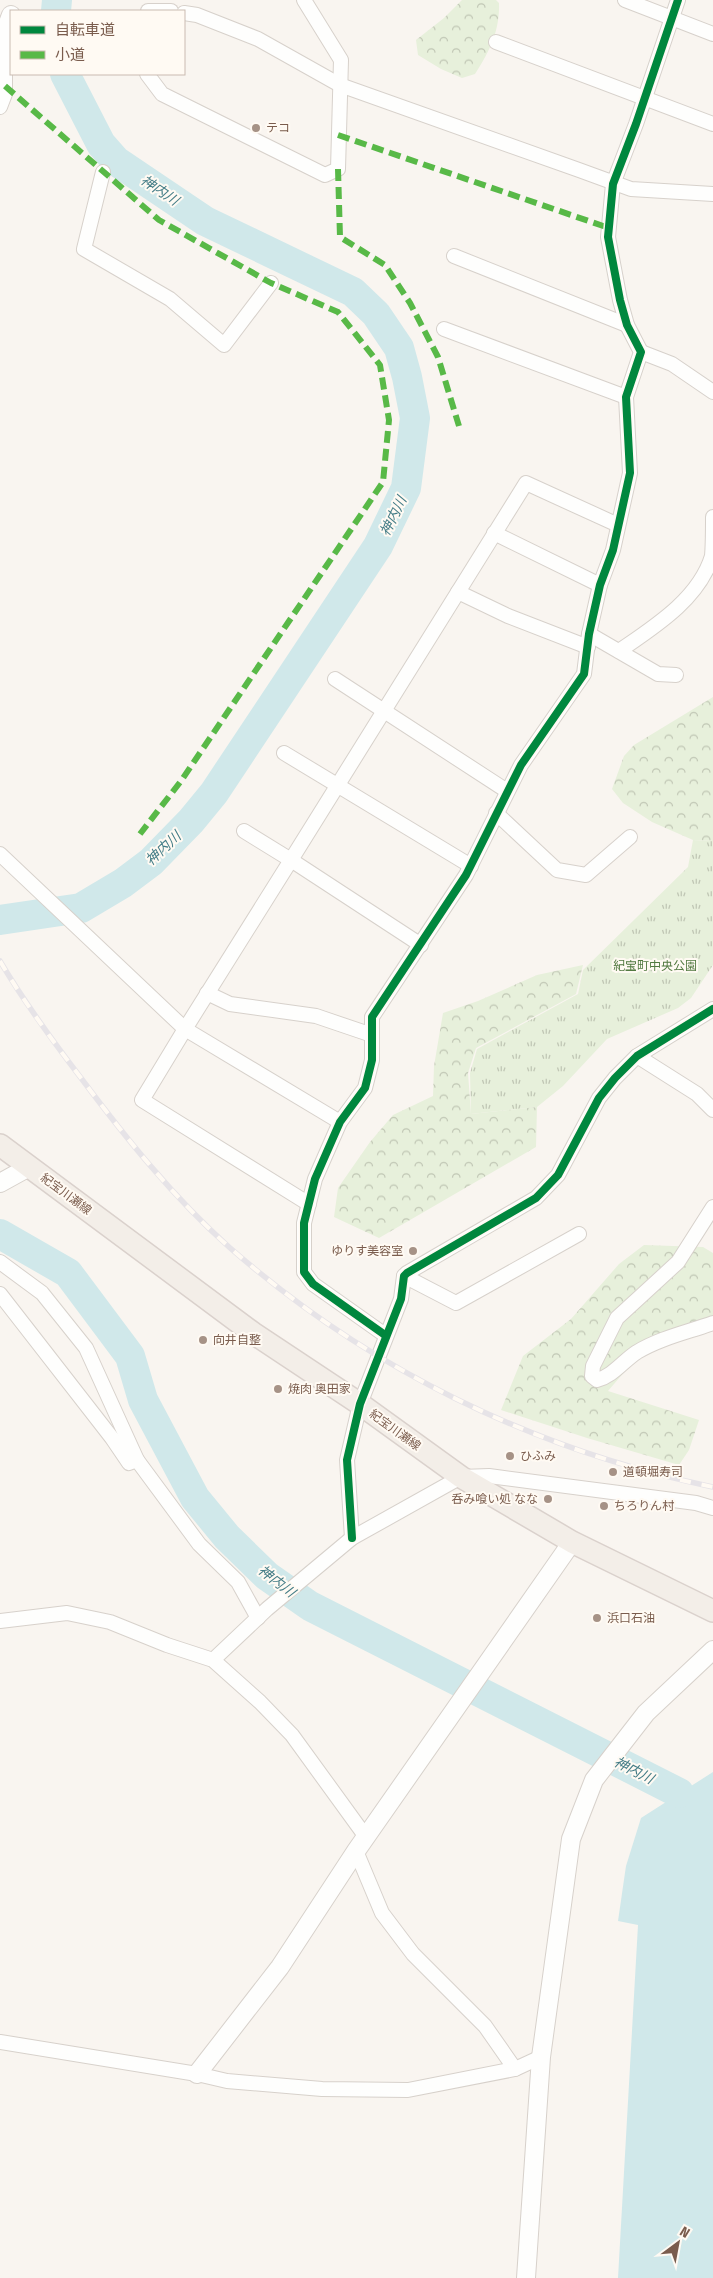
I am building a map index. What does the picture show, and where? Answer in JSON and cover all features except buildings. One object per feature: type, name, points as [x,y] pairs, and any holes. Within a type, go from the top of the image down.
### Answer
[{"type":"main road","name":"紀宝川瀬線","points":[[0,1145],[253,1334],[360,1404],[461,1477],[572,1542],[713,1611]]},
{"type":"street","points":[[147,75],[162,94],[325,175],[338,169],[341,60],[304,0]]},
{"type":"street","points":[[625,0],[713,34]]},
{"type":"street","points":[[678,0],[645,98],[612,184],[608,237],[620,300],[627,325],[641,352],[672,364],[713,392]]},
{"type":"street","points":[[185,13],[197,15],[258,39],[340,86],[579,170],[612,184],[631,190],[713,194]]},
{"type":"street","points":[[0,107],[5,94],[9,26]]},
{"type":"street","points":[[496,42],[713,124]]},
{"type":"street","points":[[104,172],[84,249],[170,299],[224,345],[271,283]]},
{"type":"street","points":[[454,256],[627,325]]},
{"type":"street","points":[[444,330],[626,397]]},
{"type":"street","points":[[385,1335],[313,1284],[304,1272],[304,1223],[315,1179],[340,1122],[365,1088],[372,1060],[372,1018],[471,866],[521,765],[584,674],[588,640],[600,585],[612,550],[630,473],[626,397],[641,352]]},
{"type":"street","points":[[309,1204],[142,1100],[526,483],[618,525]]},
{"type":"street","points":[[619,651],[671,615],[698,582],[712,555],[713,517]]},
{"type":"street","points":[[494,533],[600,585]]},
{"type":"street","points":[[458,592],[508,616],[619,651],[658,674],[676,675]]},
{"type":"street","points":[[335,679],[507,791]]},
{"type":"street","points":[[284,753],[471,866]]},
{"type":"street","points":[[496,813],[556,870],[586,875],[630,837]]},
{"type":"street","points":[[244,831],[421,945]]},
{"type":"street","points":[[0,854],[185,1029],[340,1122]]},
{"type":"street","points":[[207,993],[230,1004],[316,1016],[372,1035]]},
{"type":"street","points":[[352,1538],[346,1460],[360,1404],[400,1299],[404,1276],[536,1198],[558,1176],[599,1098],[637,1056],[713,1009]]},
{"type":"street","points":[[637,1056],[697,1094],[713,1110]]},
{"type":"street","points":[[0,1183],[29,1167]]},
{"type":"street","points":[[713,1207],[678,1262],[616,1318],[594,1366],[592,1376],[597,1380],[605,1378],[636,1353],[654,1343],[713,1323]]},
{"type":"street","points":[[404,1276],[456,1303],[580,1234]]},
{"type":"street","points":[[0,1262],[42,1293],[86,1348],[137,1460],[199,1544],[238,1582],[262,1613]]},
{"type":"street","points":[[0,1294],[112,1438],[129,1463],[137,1460]]},
{"type":"street","points":[[214,1660],[262,1613],[352,1538],[461,1477],[489,1476],[696,1503],[713,1508]]},
{"type":"street","points":[[197,2074],[280,1967],[356,1851],[446,1725],[572,1542]]},
{"type":"street","points":[[0,1621],[66,1613],[110,1622],[167,1645],[214,1660],[260,1702],[292,1735],[366,1837]]},
{"type":"street","points":[[526,2278],[541,2057],[571,1839],[594,1780],[646,1713],[713,1650]]},
{"type":"street","points":[[356,1851],[382,1914],[413,1954],[485,2026],[515,2069]]},
{"type":"street","points":[[0,2042],[197,2074],[227,2081],[322,2089],[408,2090],[515,2069],[541,2057]]},
{"type":"green space","points":[[462,0],[496,0],[499,3],[499,13],[496,31],[485,57],[475,74],[462,78],[441,69],[418,55],[416,40],[444,18]]},
{"type":"green space","points":[[713,697],[713,841],[693,840],[652,822],[623,803],[612,789],[624,756],[634,745]]},
{"type":"green space","name":"紀宝町中央公園","points":[[693,840],[713,841],[713,965],[691,998],[678,1008],[607,1039],[563,1086],[537,1107],[471,1114],[470,1073],[477,1049],[578,994],[583,970],[688,867]]},
{"type":"green space","points":[[583,965],[576,994],[476,1048],[468,1073],[471,1114],[537,1107],[536,1147],[379,1238],[334,1217],[338,1188],[370,1142],[393,1115],[433,1096],[434,1066],[443,1013],[478,1001],[537,975]]},
{"type":"green space","points":[[644,1245],[703,1247],[713,1253],[713,1319],[644,1349],[608,1391],[699,1420],[689,1450],[679,1465],[501,1410],[523,1356],[571,1319],[619,1264]]},
{"type":"water","points":[[713,1772],[713,2278],[618,2278],[638,1925],[618,1921],[626,1866],[641,1818]]},
{"type":"waterway","name":"神内川","points":[[56,10],[57,0]]},
{"type":"waterway","name":"神内川","points":[[0,920],[81,908],[123,883],[151,862],[191,821],[214,793],[378,546],[406,488],[415,418],[399,348],[376,314],[353,292],[205,221],[116,161],[101,144],[66,75]]},
{"type":"waterway","name":"神内川","points":[[0,1234],[68,1273],[130,1356],[143,1400],[195,1498],[227,1537],[267,1576],[310,1606],[679,1793]]},
{"type":"railway","points":[[0,961],[59,1049],[150,1166],[208,1228],[282,1291],[338,1330],[395,1366],[455,1398],[517,1427],[581,1451],[646,1471],[713,1487]]},
{"type":"marked path","points":[[5,86],[159,220],[271,283],[338,312],[380,365],[389,420],[383,482],[181,781],[140,834]]},
{"type":"marked path","points":[[338,135],[609,228]]},
{"type":"marked path","points":[[338,169],[340,237],[385,265],[410,303],[438,357],[459,426]]},
{"type":"cycle path","points":[[385,1335],[313,1284],[304,1272],[304,1223],[315,1179],[340,1122],[365,1088],[372,1060],[372,1017],[466,875],[521,765],[584,674],[589,634],[600,585],[613,550],[630,473],[626,397],[641,352],[627,325],[620,300],[608,237],[613,184],[636,124],[678,0]]},
{"type":"cycle path","points":[[352,1538],[347,1460],[360,1404],[401,1299],[404,1276],[536,1198],[558,1175],[599,1098],[615,1078],[637,1056],[713,1009]]},
{"type":"place","name":"テコ","points":[[256,128]]},
{"type":"place","name":"ゆりす美容室","points":[[413,1251]]},
{"type":"place","name":"向井自整","points":[[203,1340]]},
{"type":"place","name":"焼肉 奥田家","points":[[278,1389]]},
{"type":"place","name":"ひふみ","points":[[510,1456]]},
{"type":"place","name":"道頓堀寿司","points":[[613,1472]]},
{"type":"place","name":"呑み喰い処 なな","points":[[548,1499]]},
{"type":"place","name":"ちろりん村","points":[[604,1506]]},
{"type":"place","name":"浜口石油","points":[[597,1618]]}]
